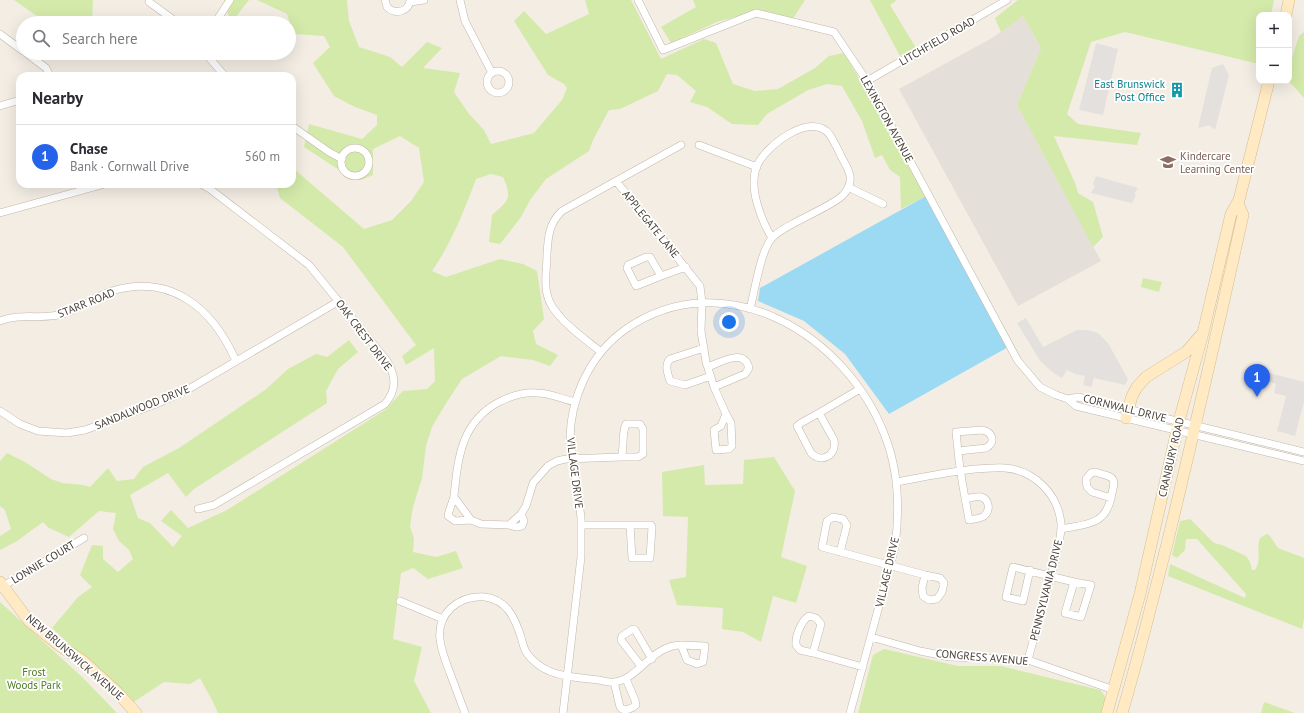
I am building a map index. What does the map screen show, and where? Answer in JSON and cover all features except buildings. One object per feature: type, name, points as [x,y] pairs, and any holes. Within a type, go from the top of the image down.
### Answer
[{"type":"main road","points":[[1287,12],[1290,0]]},
{"type":"main road","name":"CRANBURY ROAD","points":[[1107,713],[1140,594],[1178,426],[1203,333],[1231,214],[1238,203],[1268,84]]},
{"type":"main road","name":"CRANBURY ROAD","points":[[1122,713],[1140,651],[1195,430],[1243,215],[1238,203]]},
{"type":"main road","points":[[1127,413],[1132,396],[1137,387],[1146,377],[1186,352],[1203,333]]},
{"type":"main road","name":"NEW BRUNSWICK AVENUE","points":[[1,584],[29,620],[60,646],[83,661],[117,692],[136,713]]},
{"type":"street","points":[[220,16],[230,0]]},
{"type":"street","points":[[385,0],[387,7],[396,12],[403,11],[408,6],[410,1],[424,0]]},
{"type":"street","points":[[460,0],[466,22],[492,73]]},
{"type":"street","name":"LEXINGTON AVENUE","points":[[638,0],[662,50],[756,13],[834,32],[867,81],[1018,361],[1040,387],[1068,399]]},
{"type":"street","name":"LITCHFIELD ROAD","points":[[867,81],[1007,0]]},
{"type":"street","points":[[149,2],[168,16]]},
{"type":"street","points":[[0,34],[16,46]]},
{"type":"street","points":[[35,60],[46,68],[48,72]]},
{"type":"street","points":[[211,60],[222,72]]},
{"type":"street","points":[[0,106],[16,101]]},
{"type":"street","points":[[750,309],[764,253],[772,238],[787,227],[841,198],[848,187],[850,176],[844,160],[828,133],[817,127],[808,126],[786,136],[767,152],[757,167],[755,188],[758,208],[765,227],[772,238]]},
{"type":"street","points":[[296,129],[329,152],[342,158]]},
{"type":"street","name":"APPLEGATE LANE","points":[[601,352],[556,314],[551,306],[546,284],[548,237],[553,221],[562,211],[681,145]]},
{"type":"street","points":[[699,145],[757,167]]},
{"type":"street","name":"APPLEGATE LANE","points":[[616,181],[700,286],[702,303],[701,331],[710,376],[726,414],[732,423],[732,446],[729,449],[716,450],[714,430],[721,426],[726,414]]},
{"type":"street","points":[[848,187],[883,204]]},
{"type":"street","points":[[0,213],[91,188]]},
{"type":"street","name":"OAK CREST DRIVE","points":[[198,509],[214,505],[385,404],[394,387],[391,368],[309,265],[208,188]]},
{"type":"street","name":"APPLEGATE LANE","points":[[661,276],[650,257],[646,257],[628,265],[627,268],[636,286],[686,267]]},
{"type":"street","name":"STARR ROAD","points":[[0,321],[16,316],[46,317],[60,315],[73,311],[93,299],[113,291],[134,288],[156,288],[186,298],[204,312],[222,335],[236,361]]},
{"type":"street","name":"SANDALWOOD DRIVE","points":[[1,413],[20,424],[38,431],[57,433],[81,431],[156,404],[187,390],[339,301]]},
{"type":"street","name":"VILLAGE DRIVE","points":[[563,713],[581,557],[581,525],[570,441],[570,429],[575,402],[585,376],[601,352],[618,334],[652,314],[679,305],[702,303],[720,304],[750,309],[772,316],[804,334],[822,347],[838,362],[860,389],[877,416],[885,437],[892,458],[896,482],[898,524],[891,565],[850,713]]},
{"type":"street","points":[[704,348],[670,359],[667,366],[668,373],[670,381],[685,385],[710,376]]},
{"type":"street","points":[[708,367],[732,358],[740,357],[748,363],[749,368],[745,374],[714,387]]},
{"type":"street","points":[[819,413],[835,444],[830,455],[822,458],[814,456],[811,453],[797,426],[801,423],[860,389]]},
{"type":"street","points":[[471,520],[454,497],[453,488],[462,445],[471,426],[477,418],[491,406],[512,396],[538,393],[575,402]]},
{"type":"street","name":"CORNWALL DRIVE","points":[[1068,399],[1078,397],[1127,413],[1178,426],[1304,452]]},
{"type":"street","points":[[454,497],[449,508],[448,516],[455,521],[471,520],[481,524],[509,525],[521,514],[526,506],[533,483],[539,474],[548,466],[557,461],[572,458],[638,457],[643,454],[643,429],[640,424],[626,424],[623,430],[623,451],[620,457]]},
{"type":"street","points":[[958,451],[986,448],[991,444],[992,437],[987,431],[982,430],[956,432],[960,471],[968,520],[984,516],[988,510],[986,500],[979,496],[965,499]]},
{"type":"street","name":"CORNWALL DRIVE","points":[[1195,430],[1304,461]]},
{"type":"street","name":"PENNSYLVANIA DRIVE","points":[[896,482],[960,471],[1001,467],[1013,469],[1031,476],[1042,484],[1053,499],[1058,511],[1061,529],[1051,576],[1028,660]]},
{"type":"street","points":[[1061,529],[1090,523],[1099,519],[1106,512],[1111,498]]},
{"type":"street","points":[[840,552],[847,525],[843,519],[833,517],[827,521],[822,547],[840,552],[925,574]]},
{"type":"street","points":[[581,525],[630,525],[651,525],[650,558],[632,558],[630,525]]},
{"type":"street","name":"LONNIE COURT","points":[[1,584],[84,538]]},
{"type":"street","points":[[1030,570],[1023,601],[1006,597],[1013,566],[1030,570],[1074,582],[1090,585],[1081,617],[1065,613],[1074,582]]},
{"type":"street","points":[[465,713],[440,644],[439,632],[443,619],[450,609],[467,598],[480,597],[496,600],[514,617],[524,650],[528,655],[539,666],[548,671],[567,676],[614,682],[626,679],[652,659],[656,653],[673,645],[681,645]]},
{"type":"street","points":[[400,601],[443,619]]},
{"type":"street","points":[[813,653],[821,624],[816,618],[809,616],[803,621],[795,642],[800,650],[863,667]]},
{"type":"street","points":[[641,666],[621,640],[622,636],[633,629],[652,659]]},
{"type":"street","name":"CONGRESS AVENUE","points":[[871,637],[920,651],[950,657],[1028,660],[1114,690]]},
{"type":"street","points":[[614,682],[620,707],[624,710],[636,705],[626,679]]},
{"type":"shaded area","points":[[1023,16],[1041,48],[1017,105],[1101,261],[1018,306],[899,89],[992,38]]},
{"type":"shaded area","points":[[1096,43],[1118,49],[1103,115],[1079,110]]},
{"type":"shaded area","points":[[1223,64],[1229,75],[1215,130],[1209,125],[1198,128],[1212,68]]},
{"type":"shaded area","points":[[1096,176],[1138,188],[1134,194],[1136,195],[1132,203],[1091,193],[1095,186],[1093,184]]},
{"type":"shaded area","points":[[1026,318],[1043,347],[1077,330],[1087,330],[1098,333],[1108,343],[1128,379],[1125,385],[1094,378],[1091,387],[1083,385],[1085,376],[1075,374],[1067,370],[1062,378],[1055,374],[1041,362],[1017,323]]},
{"type":"shaded area","points":[[1269,373],[1304,382],[1304,402],[1295,436],[1277,431],[1286,396],[1274,393],[1276,384],[1267,381]]},
{"type":"green space","points":[[14,0],[93,0],[92,16],[37,16]]},
{"type":"green space","points":[[224,0],[249,0],[236,16],[229,16]]},
{"type":"green space","points":[[257,0],[347,0],[349,21],[359,47],[390,57],[402,67],[427,42],[442,48],[423,68],[460,73],[454,92],[469,114],[484,130],[491,144],[534,133],[562,100],[567,88],[564,84],[548,75],[514,21],[524,11],[546,34],[589,14],[585,0],[631,0],[661,59],[704,39],[716,43],[733,84],[755,91],[778,89],[815,68],[829,56],[844,53],[928,195],[901,209],[900,177],[890,170],[882,155],[875,158],[862,121],[842,86],[827,84],[808,90],[767,114],[758,125],[732,124],[707,107],[690,102],[696,91],[677,75],[667,74],[658,91],[620,109],[609,110],[593,140],[589,151],[546,179],[530,200],[521,217],[500,244],[489,242],[492,215],[505,203],[507,199],[508,190],[506,184],[503,177],[491,174],[476,179],[452,238],[432,271],[446,277],[500,259],[523,264],[537,271],[544,319],[533,331],[536,344],[558,355],[550,366],[533,360],[501,356],[462,379],[432,427],[426,446],[422,478],[413,507],[410,526],[414,539],[413,552],[436,557],[456,551],[463,568],[428,579],[413,568],[401,573],[393,639],[422,647],[414,681],[431,713],[218,713],[200,678],[190,684],[164,682],[132,703],[52,628],[78,597],[92,587],[80,575],[92,545],[103,546],[103,559],[118,572],[133,559],[129,550],[119,541],[113,529],[116,513],[99,511],[69,537],[49,528],[43,522],[17,541],[0,550],[0,536],[11,529],[5,510],[0,506],[0,461],[7,453],[25,462],[51,479],[62,483],[90,487],[108,468],[117,481],[134,479],[143,467],[179,448],[265,390],[288,369],[316,354],[327,357],[349,340],[358,352],[338,369],[326,391],[327,403],[194,489],[186,497],[168,473],[130,495],[138,518],[150,523],[173,547],[182,536],[161,521],[171,510],[188,528],[227,510],[385,410],[403,391],[427,389],[435,381],[434,348],[406,365],[402,356],[416,345],[343,247],[280,198],[277,188],[296,188],[296,171],[364,229],[392,220],[411,201],[424,182],[419,148],[400,136],[373,149],[373,175],[361,180],[336,168],[304,147],[309,124],[362,139],[377,125],[377,115],[355,107],[334,96],[313,63],[330,47],[324,36],[296,34],[296,16],[288,16],[287,14]]},
{"type":"green space","points":[[693,0],[805,0],[792,20],[760,10],[717,22],[671,43],[661,27],[696,7]]},
{"type":"green space","points":[[870,0],[897,0],[890,5],[916,48],[900,56]]},
{"type":"green space","points":[[1018,0],[1274,0],[1272,12],[1256,12],[1256,63],[1125,32],[1091,42],[1067,114],[1078,124],[1141,133],[1137,145],[1054,136],[1078,193],[1093,202],[1103,237],[1093,247],[1017,105],[1041,48],[1023,16],[1001,32],[995,18]]},
{"type":"green space","points":[[1304,32],[1304,98],[1292,84],[1292,58],[1299,36]]},
{"type":"green space","points":[[1143,278],[1162,282],[1159,292],[1141,287]]},
{"type":"green space","points":[[774,457],[795,491],[781,557],[807,566],[796,603],[773,596],[761,642],[743,632],[722,629],[723,608],[677,605],[669,580],[686,577],[688,517],[663,516],[662,472],[704,465],[705,485],[743,484],[744,460]]},
{"type":"green space","points":[[1190,519],[1214,543],[1246,556],[1250,562],[1252,570],[1255,570],[1259,558],[1260,538],[1267,534],[1278,548],[1304,558],[1304,618],[1302,629],[1168,576],[1170,564],[1245,598],[1246,594],[1197,539],[1186,539],[1185,550],[1177,558],[1172,555],[1180,521]]},
{"type":"green space","name":"Frost Woods Park","points":[[0,602],[81,676],[117,713],[0,713]]},
{"type":"green space","points":[[884,649],[958,666],[1001,666],[1100,690],[1106,700],[1105,706],[1103,713],[858,713],[873,655]]},
{"type":"green space","points":[[1264,702],[1295,713],[1261,713]]},
{"type":"water","points":[[928,195],[1010,346],[889,414],[845,354],[804,321],[758,301],[760,288]]},
{"type":"place","name":"East Brunswick Post Office","points":[[1177,90]]},
{"type":"place","name":"Kindercare Learning Center","points":[[1168,162]]},
{"type":"place","name":"Chase","points":[[1257,397]]}]
